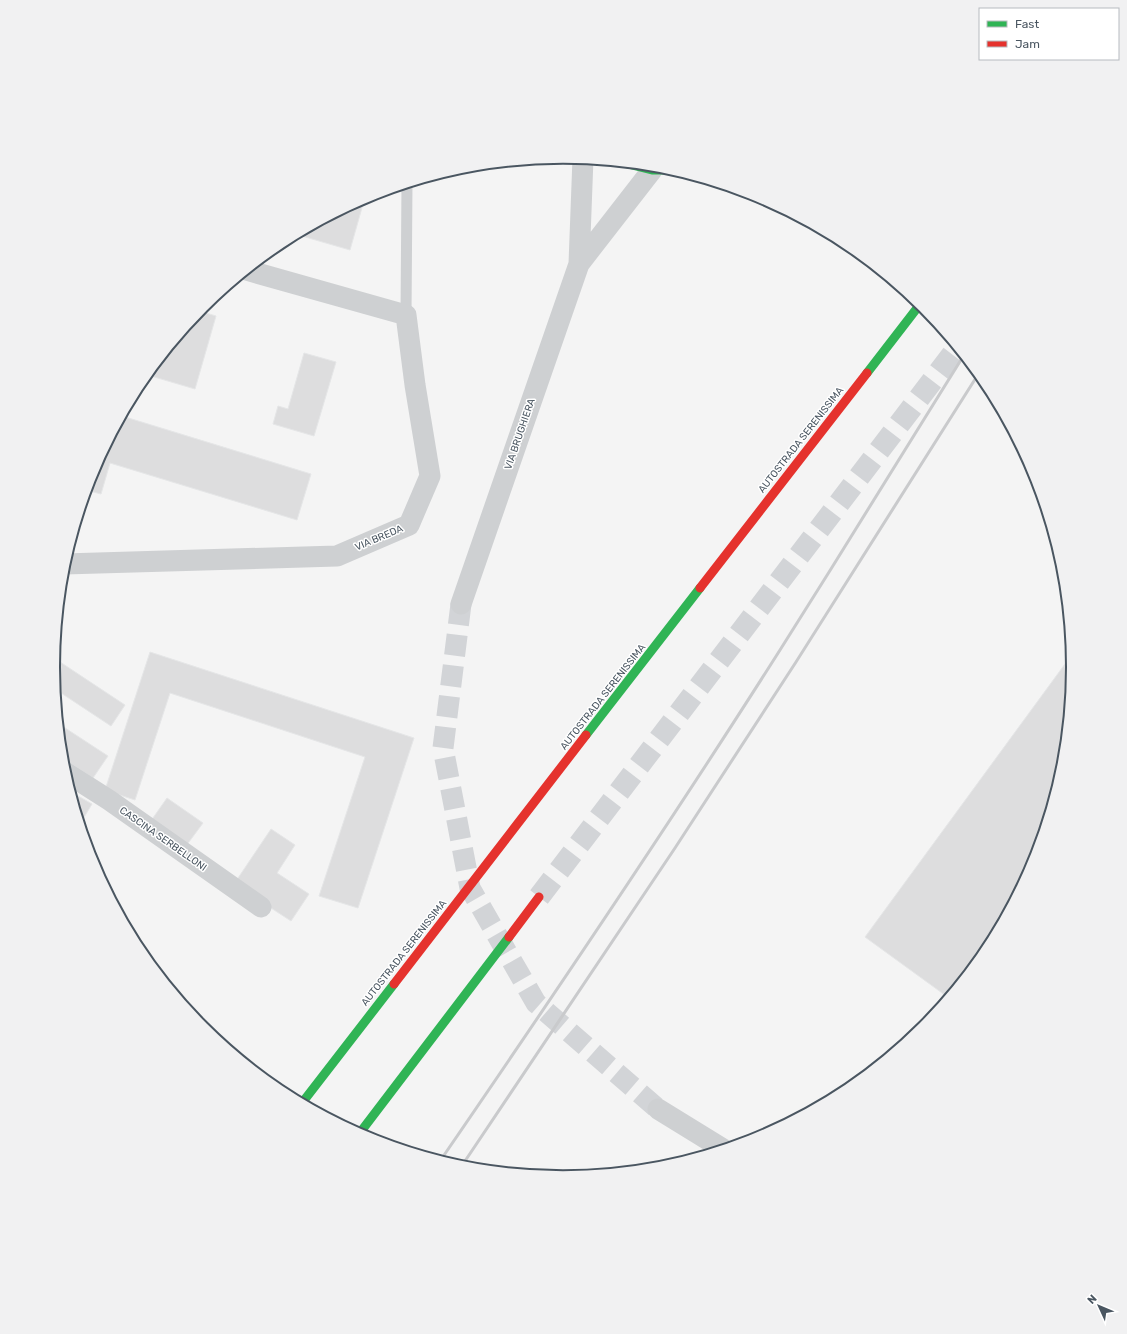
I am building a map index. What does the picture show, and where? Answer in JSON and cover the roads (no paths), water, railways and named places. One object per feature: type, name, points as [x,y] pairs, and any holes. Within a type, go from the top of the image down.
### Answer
[{"type":"main road","name":"AUTOSTRADA SERENISSIMA","points":[[305,1099],[917,309]]},
{"type":"main road","points":[[363,1129],[539,897]]},
{"type":"street","name":"VIA BRUGHIERA","points":[[461,604],[579,264],[583,165]]},
{"type":"street","name":"VIA BRUGHIERA","points":[[579,264],[651,171]]},
{"type":"street","points":[[252,272],[406,315]]},
{"type":"street","name":"VIA BREDA","points":[[71,564],[338,556],[409,525],[430,476],[415,385],[406,315]]},
{"type":"street","name":"CASCINA SERBELLONI","points":[[73,777],[109,800],[261,907]]},
{"type":"street","points":[[658,1109],[718,1146]]},
{"type":"lane","points":[[406,315],[407,189]]},
{"type":"tunnel","points":[[539,897],[955,351]]},
{"type":"tunnel","points":[[461,604],[443,748],[470,888],[536,1003],[658,1109]]},
{"type":"railway","points":[[444,1156],[570,970],[697,779],[803,613],[962,359]]},
{"type":"railway","points":[[465,1161],[675,848],[796,662],[976,378]]}]
